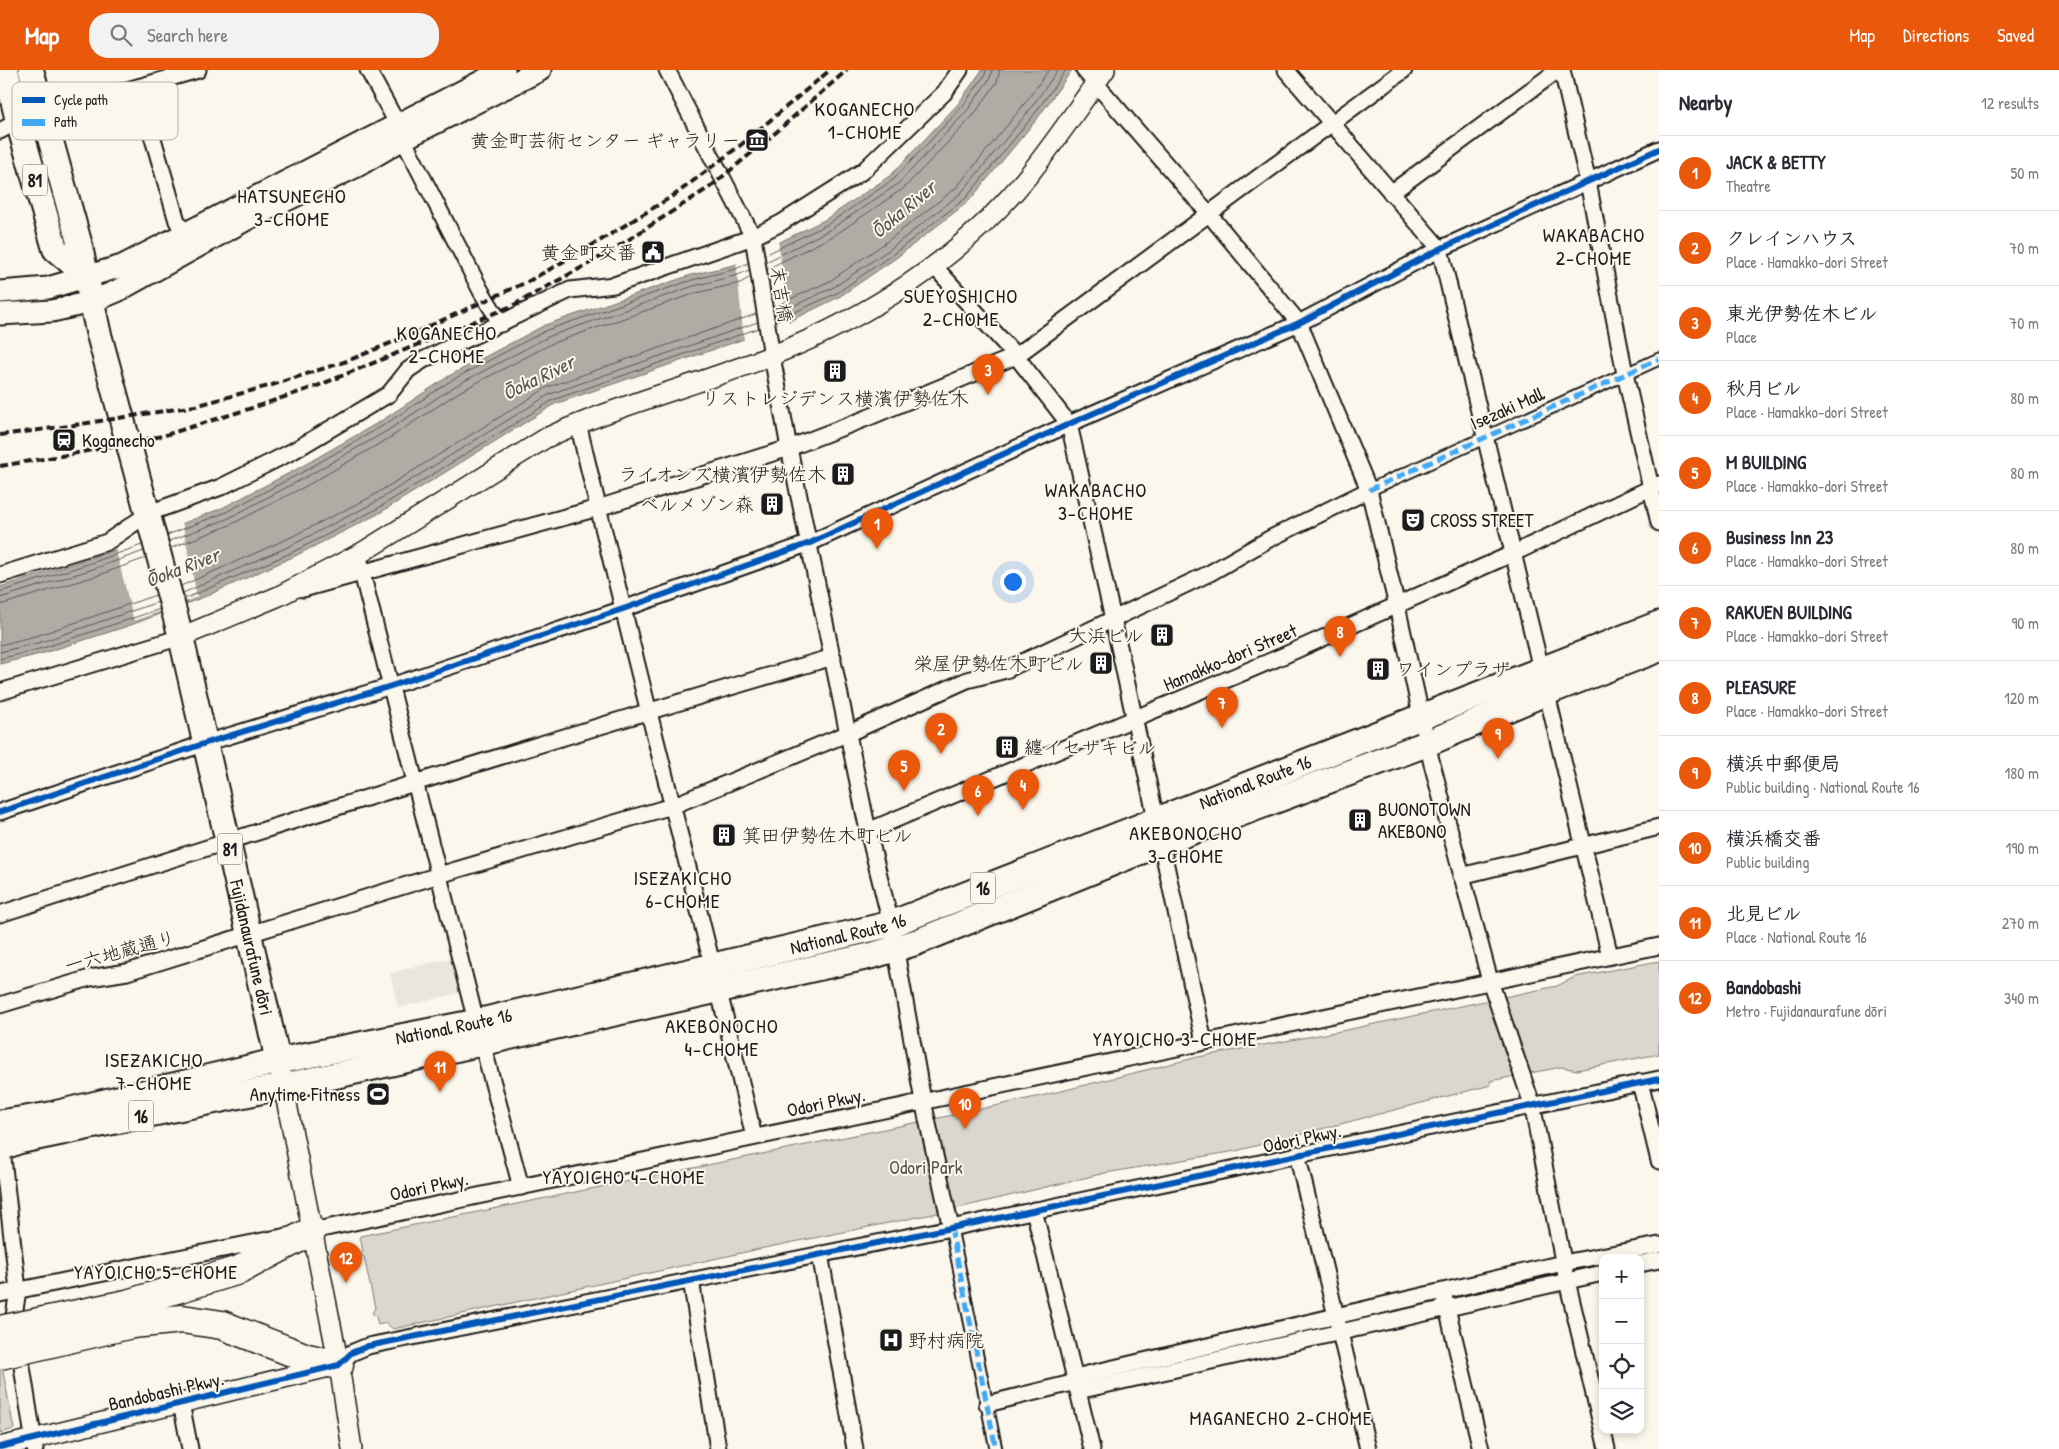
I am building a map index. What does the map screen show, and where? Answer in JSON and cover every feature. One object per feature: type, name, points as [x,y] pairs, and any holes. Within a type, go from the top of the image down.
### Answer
[{"type":"highway","name":"National Route 16","points":[[0,1138],[18,1141],[283,1086],[480,1033],[714,966],[891,924],[1158,832],[1426,744],[1544,681],[1659,624]]},
{"type":"highway","name":"National Route 16","points":[[0,1138],[50,1115],[278,1061],[480,1033],[720,991],[917,942],[1158,832],[1422,717],[1659,650]]},
{"type":"highway","points":[[0,1354],[130,1314],[239,1270],[312,1231]]},
{"type":"highway","points":[[0,1330],[130,1314],[182,1318],[222,1325],[307,1358],[339,1365]]},
{"type":"main road","name":"81","points":[[6,70],[9,126]]},
{"type":"main road","name":"Fujidanaurafune dōri","points":[[30,70],[34,82]]},
{"type":"main road","points":[[0,314],[52,310],[90,302],[117,291],[247,219],[357,166],[400,132],[504,70]]},
{"type":"main road","points":[[0,292],[48,288],[122,266],[184,233],[400,132],[540,70]]},
{"type":"main road","name":"81","points":[[14,140],[55,250],[87,276]]},
{"type":"main road","name":"Fujidanaurafune dōri","points":[[50,140],[79,242],[87,276],[90,302],[182,637],[278,1061]]},
{"type":"street","points":[[156,82],[198,70]]},
{"type":"street","points":[[368,70],[481,291],[501,324]]},
{"type":"street","name":"末吉橋","points":[[667,70],[753,238],[789,448],[868,831],[896,948],[923,1101],[951,1228]]},
{"type":"street","points":[[0,574],[107,542],[149,513],[221,487],[293,451],[388,394],[408,370],[426,359],[570,290],[614,285],[753,238],[781,223],[863,171],[944,93],[960,70]]},
{"type":"street","points":[[1286,70],[1440,248],[1610,956]]},
{"type":"street","points":[[279,596],[598,508],[789,448],[1016,356],[1404,70]]},
{"type":"street","points":[[1391,193],[1558,70]]},
{"type":"street","points":[[1562,70],[1588,182],[1625,374],[1655,486],[1659,524]]},
{"type":"street","points":[[0,692],[182,637],[279,596],[361,553],[546,438],[578,423],[772,356],[814,338],[878,304],[934,266],[986,222],[1027,177],[1095,74],[1298,323],[1369,490],[1398,606],[1426,744],[1461,876],[1490,981],[1532,1104],[1563,1263],[1607,1449]]},
{"type":"street","points":[[153,140],[177,221],[184,233]]},
{"type":"street","points":[[0,812],[206,743],[391,686],[623,609],[810,543],[1069,424],[1298,323],[1440,248],[1659,149]]},
{"type":"street","points":[[934,266],[1016,356],[1069,424],[1204,1042]]},
{"type":"street","name":"Isezaki Mall","points":[[1369,490],[1659,358]]},
{"type":"street","points":[[578,423],[647,711],[714,966],[754,1137]]},
{"type":"street","name":"Hamakko-dori Street","points":[[868,831],[1134,720],[1398,606],[1655,486]]},
{"type":"street","name":"一六地蔵通り","points":[[0,1005],[90,978],[127,972],[439,875],[672,806],[849,733],[967,680],[1006,670],[1210,573],[1271,538],[1369,490]]},
{"type":"street","points":[[361,553],[362,573],[521,1187]]},
{"type":"street","points":[[0,914],[647,711],[833,657]]},
{"type":"street","points":[[1461,876],[1659,827]]},
{"type":"street","name":"Odori Pkwy.","points":[[0,1294],[312,1231],[1659,946]]},
{"type":"street","name":"Fujidanaurafune dōri","points":[[278,1061],[339,1365],[352,1449]]},
{"type":"street","name":"Odori Pkwy.","points":[[691,1280],[951,1228],[1659,1078]]},
{"type":"street","points":[[1640,1082],[1659,1161]]},
{"type":"street","points":[[0,1138],[18,1290],[14,1316],[35,1444]]},
{"type":"street","points":[[1297,1154],[1368,1449]]},
{"type":"street","points":[[1034,1210],[1092,1449]]},
{"type":"street","points":[[951,1228],[996,1449]]},
{"type":"street","points":[[987,1404],[1335,1316],[1563,1263],[1659,1246]]},
{"type":"street","points":[[820,1254],[855,1449]]},
{"type":"street","points":[[1644,1263],[1659,1260]]},
{"type":"street","points":[[1076,1383],[1340,1332],[1599,1274]]},
{"type":"street","points":[[339,1365],[351,1353],[368,1346],[691,1280],[718,1449]]},
{"type":"street","points":[[1443,1291],[1481,1449]]},
{"type":"street","name":"Bandobashi Pkwy.","points":[[0,1447],[35,1444],[182,1403],[339,1365]]},
{"type":"street","points":[[182,1403],[190,1449]]},
{"type":"shaded area","points":[[454,957],[462,992],[398,1008],[390,973]]},
{"type":"green space","name":"Odori Park","points":[[1659,961],[1659,1054],[1577,1070],[1561,1067],[1490,1081],[1491,1085],[1236,1151],[1105,1173],[933,1214],[764,1248],[393,1329],[386,1323],[378,1325],[376,1316],[372,1313],[375,1308],[364,1257],[359,1254],[363,1251],[360,1236],[953,1115],[1045,1095],[1198,1057],[1346,1030],[1557,986],[1575,977]]},
{"type":"green space","points":[[0,1356],[14,1429],[0,1433]]},
{"type":"water","name":"Ōoka River","points":[[982,70],[1072,70],[1037,119],[969,201],[896,258],[839,297],[792,320],[744,339],[555,404],[378,514],[295,556],[204,597],[131,625],[44,653],[0,664],[0,587],[115,550],[222,508],[299,468],[381,421],[449,376],[545,325],[691,275],[734,265],[826,219],[891,175],[958,104]]},
{"type":"pier","points":[[778,240],[789,323],[744,341],[736,261]]},
{"type":"pier","points":[[182,521],[197,597],[134,621],[115,547]]},
{"type":"railway","points":[[0,435],[195,406],[272,385],[347,361],[403,338],[529,281],[676,194],[742,144],[830,70]]},
{"type":"railway","points":[[0,466],[162,436],[255,407],[317,386],[512,306],[608,253],[710,187],[847,70]]},
{"type":"marked path","points":[[1369,490],[1659,359]]},
{"type":"marked path","points":[[951,1228],[996,1449]]},
{"type":"cycle path","points":[[0,812],[206,743],[391,686],[623,609],[810,543],[1069,424],[1299,323],[1440,249],[1659,149]]},
{"type":"cycle path","points":[[0,1447],[339,1365],[351,1353],[368,1346],[951,1228],[1659,1079]]},
{"type":"place","name":"黄金町芸術センター ギャラリー","points":[[757,140]]},
{"type":"place","name":"黄金町交番","points":[[653,252]]},
{"type":"place","name":"リストレジデンス横濱伊勢佐木","points":[[835,371]]},
{"type":"place","name":"東光伊勢佐木ビル","points":[[988,395]]},
{"type":"place","name":"Koganecho","points":[[64,440]]},
{"type":"place","name":"ライオンズ横濱伊勢佐木","points":[[843,474]]},
{"type":"place","name":"ベルメゾン森","points":[[772,504]]},
{"type":"place","name":"CROSS STREET","points":[[1413,520]]},
{"type":"place","name":"JACK & BETTY","points":[[877,549]]},
{"type":"place","name":"大浜ビル","points":[[1162,635]]},
{"type":"place","name":"PLEASURE","points":[[1340,657]]},
{"type":"place","name":"栄屋伊勢佐木町ビル","points":[[1101,663]]},
{"type":"place","name":"ワインプラザ","points":[[1378,669]]},
{"type":"place","name":"RAKUEN BUILDING","points":[[1222,728]]},
{"type":"place","name":"纏イセザキビル","points":[[1007,747]]},
{"type":"place","name":"クレインハウス","points":[[941,754]]},
{"type":"place","name":"横浜中郵便局","points":[[1498,759]]},
{"type":"place","name":"M BUILDING","points":[[904,791]]},
{"type":"place","name":"秋月ビル","points":[[1023,810]]},
{"type":"place","name":"Business Inn 23","points":[[978,816]]},
{"type":"place","name":"BUONOTOWN AKEBONO","points":[[1360,820]]},
{"type":"place","name":"箕田伊勢佐木町ビル","points":[[724,835]]},
{"type":"place","name":"北見ビル","points":[[440,1092]]},
{"type":"place","name":"Anytime Fitness","points":[[378,1094]]},
{"type":"place","name":"横浜橋交番","points":[[965,1129]]},
{"type":"place","name":"Bandobashi","points":[[346,1283]]},
{"type":"place","name":"野村病院","points":[[891,1340]]},
{"type":"district","name":"KOGANECHO 1-CHOME","points":[[865,120]]},
{"type":"district","name":"HATSUNECHO 3-CHOME","points":[[292,206]]},
{"type":"district","name":"WAKABACHO 2-CHOME","points":[[1594,246]]},
{"type":"district","name":"SUEYOSHICHO 2-CHOME","points":[[961,306]]},
{"type":"district","name":"KOGANECHO 2-CHOME","points":[[447,344]]},
{"type":"district","name":"WAKABACHO 3-CHOME","points":[[1096,500]]},
{"type":"district","name":"AKEBONOCHO 3-CHOME","points":[[1186,844]]},
{"type":"district","name":"ISEZAKICHO 6-CHOME","points":[[683,888]]},
{"type":"district","name":"AKEBONOCHO 4-CHOME","points":[[722,1036]]},
{"type":"district","name":"YAYOICHO 3-CHOME","points":[[1175,1038]]},
{"type":"district","name":"ISEZAKICHO 7-CHOME","points":[[154,1070]]},
{"type":"district","name":"YAYOICHO 4-CHOME","points":[[624,1176]]},
{"type":"district","name":"YAYOICHO 5-CHOME","points":[[156,1271]]},
{"type":"district","name":"MAGANECHO 2-CHOME","points":[[1281,1417]]}]
